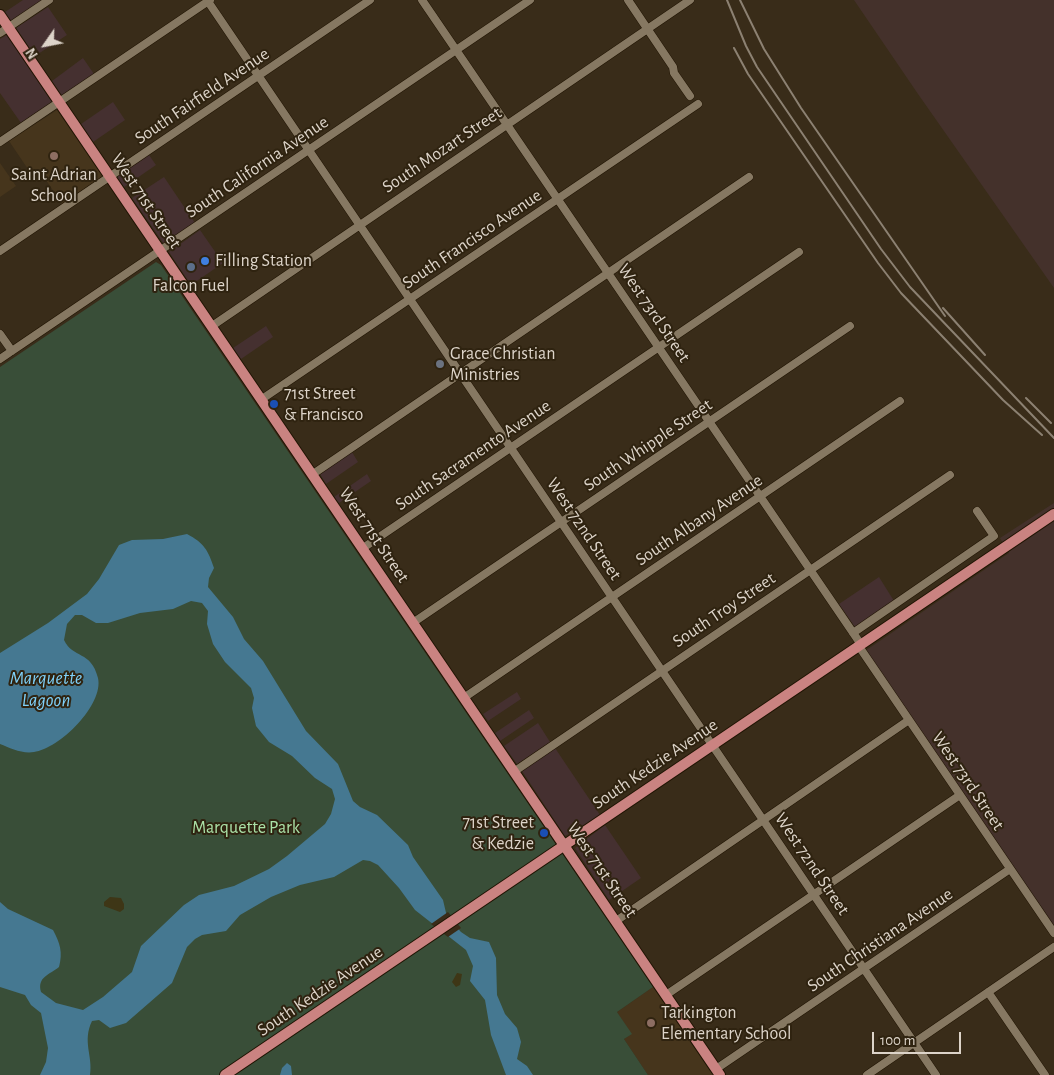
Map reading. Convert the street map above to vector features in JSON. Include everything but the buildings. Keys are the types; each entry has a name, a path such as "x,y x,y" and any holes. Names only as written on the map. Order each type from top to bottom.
{"main road":[{"name":"West 71st Street","path":"0,15 4,30 59,102 110,176 718,1072"},
{"name":"South Kedzie Avenue","path":"225,1075 859,644 1054,514"}],"street":[{"path":"4,30 49,0"},
{"path":"0,142 208,0"},
{"name":"West 72nd Street","path":"208,0 936,1075"},
{"name":"South Fairfield Avenue","path":"0,251 370,0"},
{"name":"West 73rd Street","path":"422,0 853,633 909,720 1054,933"},
{"name":"South California Avenue","path":"0,359 530,0"},
{"path":"628,0 690,96"},
{"name":"South Mozart Street","path":"212,326 690,0"},
{"name":"South Francisco Avenue","path":"262,399 698,104"},
{"path":"313,474 749,177"},
{"name":"South Sacramento Avenue","path":"363,548 799,252"},
{"name":"South Whipple Street","path":"414,622 850,326"},
{"path":"0,334 12,351"},
{"name":"South Albany Avenue","path":"465,697 900,401"},
{"name":"South Troy Street","path":"515,771 950,475"},
{"path":"853,633 994,536 977,511"},
{"path":"616,921 909,720"},
{"path":"666,995 960,795"},
{"name":"South Christiana Avenue","path":"718,1072 864,968 1010,869"},
{"path":"866,1075 1054,947"},
{"path":"988,992 1045,1075"}],"shaded area":[{"path":"23,0 44,0 11,22 5,12"},
{"path":"854,0 1054,0 1054,288 918,94"},
{"path":"48,7 67,35 35,56 16,28"},
{"path":"7,35 52,102 21,123 0,93 0,39"},
{"path":"83,58 94,74 62,96 52,81"},
{"path":"113,102 125,120 93,142 81,124"},
{"name":"Saint Adrian School","path":"57,110 103,176 62,204 40,171 32,175 9,141"},
{"path":"149,155 156,165 124,187 117,177"},
{"path":"0,163 16,186 0,197"},
{"path":"164,177 195,223 164,244 132,198"},
{"path":"200,230 223,263 191,285 169,252"},
{"path":"266,326 273,337 241,359 233,348"},
{"path":"352,452 358,462 326,484 320,474"},
{"path":"367,474 371,481 339,503 334,497"},
{"path":"1054,503 1054,928 865,651 1009,553 1000,538"},
{"path":"879,577 894,601 855,627 839,604"},
{"path":"517,692 521,699 488,721 483,714"},
{"path":"529,710 534,718 500,741 495,733"},
{"path":"538,723 550,742 517,764 504,746"},
{"path":"555,748 600,815 565,836 522,771"},
{"path":"605,825 641,878 609,900 575,848"},
{"name":"Tarkington Elementary School","path":"653,987 713,1075 648,1075 624,1039 631,1034 617,1012"}],"green space":[{"name":"Marquette Park","path":"156,262 161,265 653,987 617,1012 632,1034 624,1039 648,1075 0,1075 0,367"}],"sand":[{"path":"110,897 121,898 124,909 120,912 104,906 104,902"},
{"path":"457,973 462,974 460,985 456,987 452,982"}],"water":[{"name":"Marquette Lagoon","path":"187,534 201,544 212,562 214,568 209,578 208,587 233,617 244,639 263,661 306,731 338,764 353,801 360,807 377,815 408,845 413,857 443,900 447,917 461,932 470,938 489,942 496,958 497,995 505,1014 517,1028 521,1042 517,1059 527,1066 533,1075 506,1075 491,1035 485,1000 470,981 473,966 466,950 415,910 399,888 378,865 363,860 334,877 300,885 271,897 240,915 226,931 202,935 195,939 187,947 172,983 126,1023 110,1028 99,1020 92,1021 88,1035 90,1075 40,1075 46,1062 48,1048 41,1013 31,1005 25,995 0,987 0,902 8,909 53,930 60,948 61,957 59,967 42,980 41,992 56,1003 83,1010 103,997 132,972 141,946 184,905 199,895 234,886 269,869 325,824 331,814 335,799 332,789 315,778 292,756 269,742 256,726 252,708 254,698 251,688 225,662 213,644 207,624 208,611 202,603 191,601 173,609 140,613 108,623 96,623 82,615 75,615 67,624 64,640 72,650 87,659 95,669 98,678 98,689 94,701 78,724 55,743 44,749 25,752 0,744 0,653 48,623 87,594 99,579 119,545 132,540 163,539"},
{"path":"287,1063 291,1066 292,1075 280,1075 282,1068"}],"pier":[{"path":"448,912 461,928 448,937 431,924"}],"railway":[{"path":"727,0 757,67 881,249 910,287 1054,438"},
{"path":"740,0 764,49 801,108 945,316"},
{"path":"734,48 748,74 878,263 901,293 1003,400 1042,435"},
{"path":"943,308 985,355"},
{"path":"1026,398 1051,423"}],"place":[{"name":"Saint Adrian School","path":"54,156"},
{"name":"Filling Station","path":"205,261"},
{"name":"Falcon Fuel","path":"191,267"},
{"name":"Grace Christian Ministries","path":"440,364"},
{"name":"71st Street & Francisco","path":"274,404"},
{"name":"71st Street & Kedzie","path":"544,833"},
{"name":"Tarkington Elementary School","path":"651,1023"}]}
